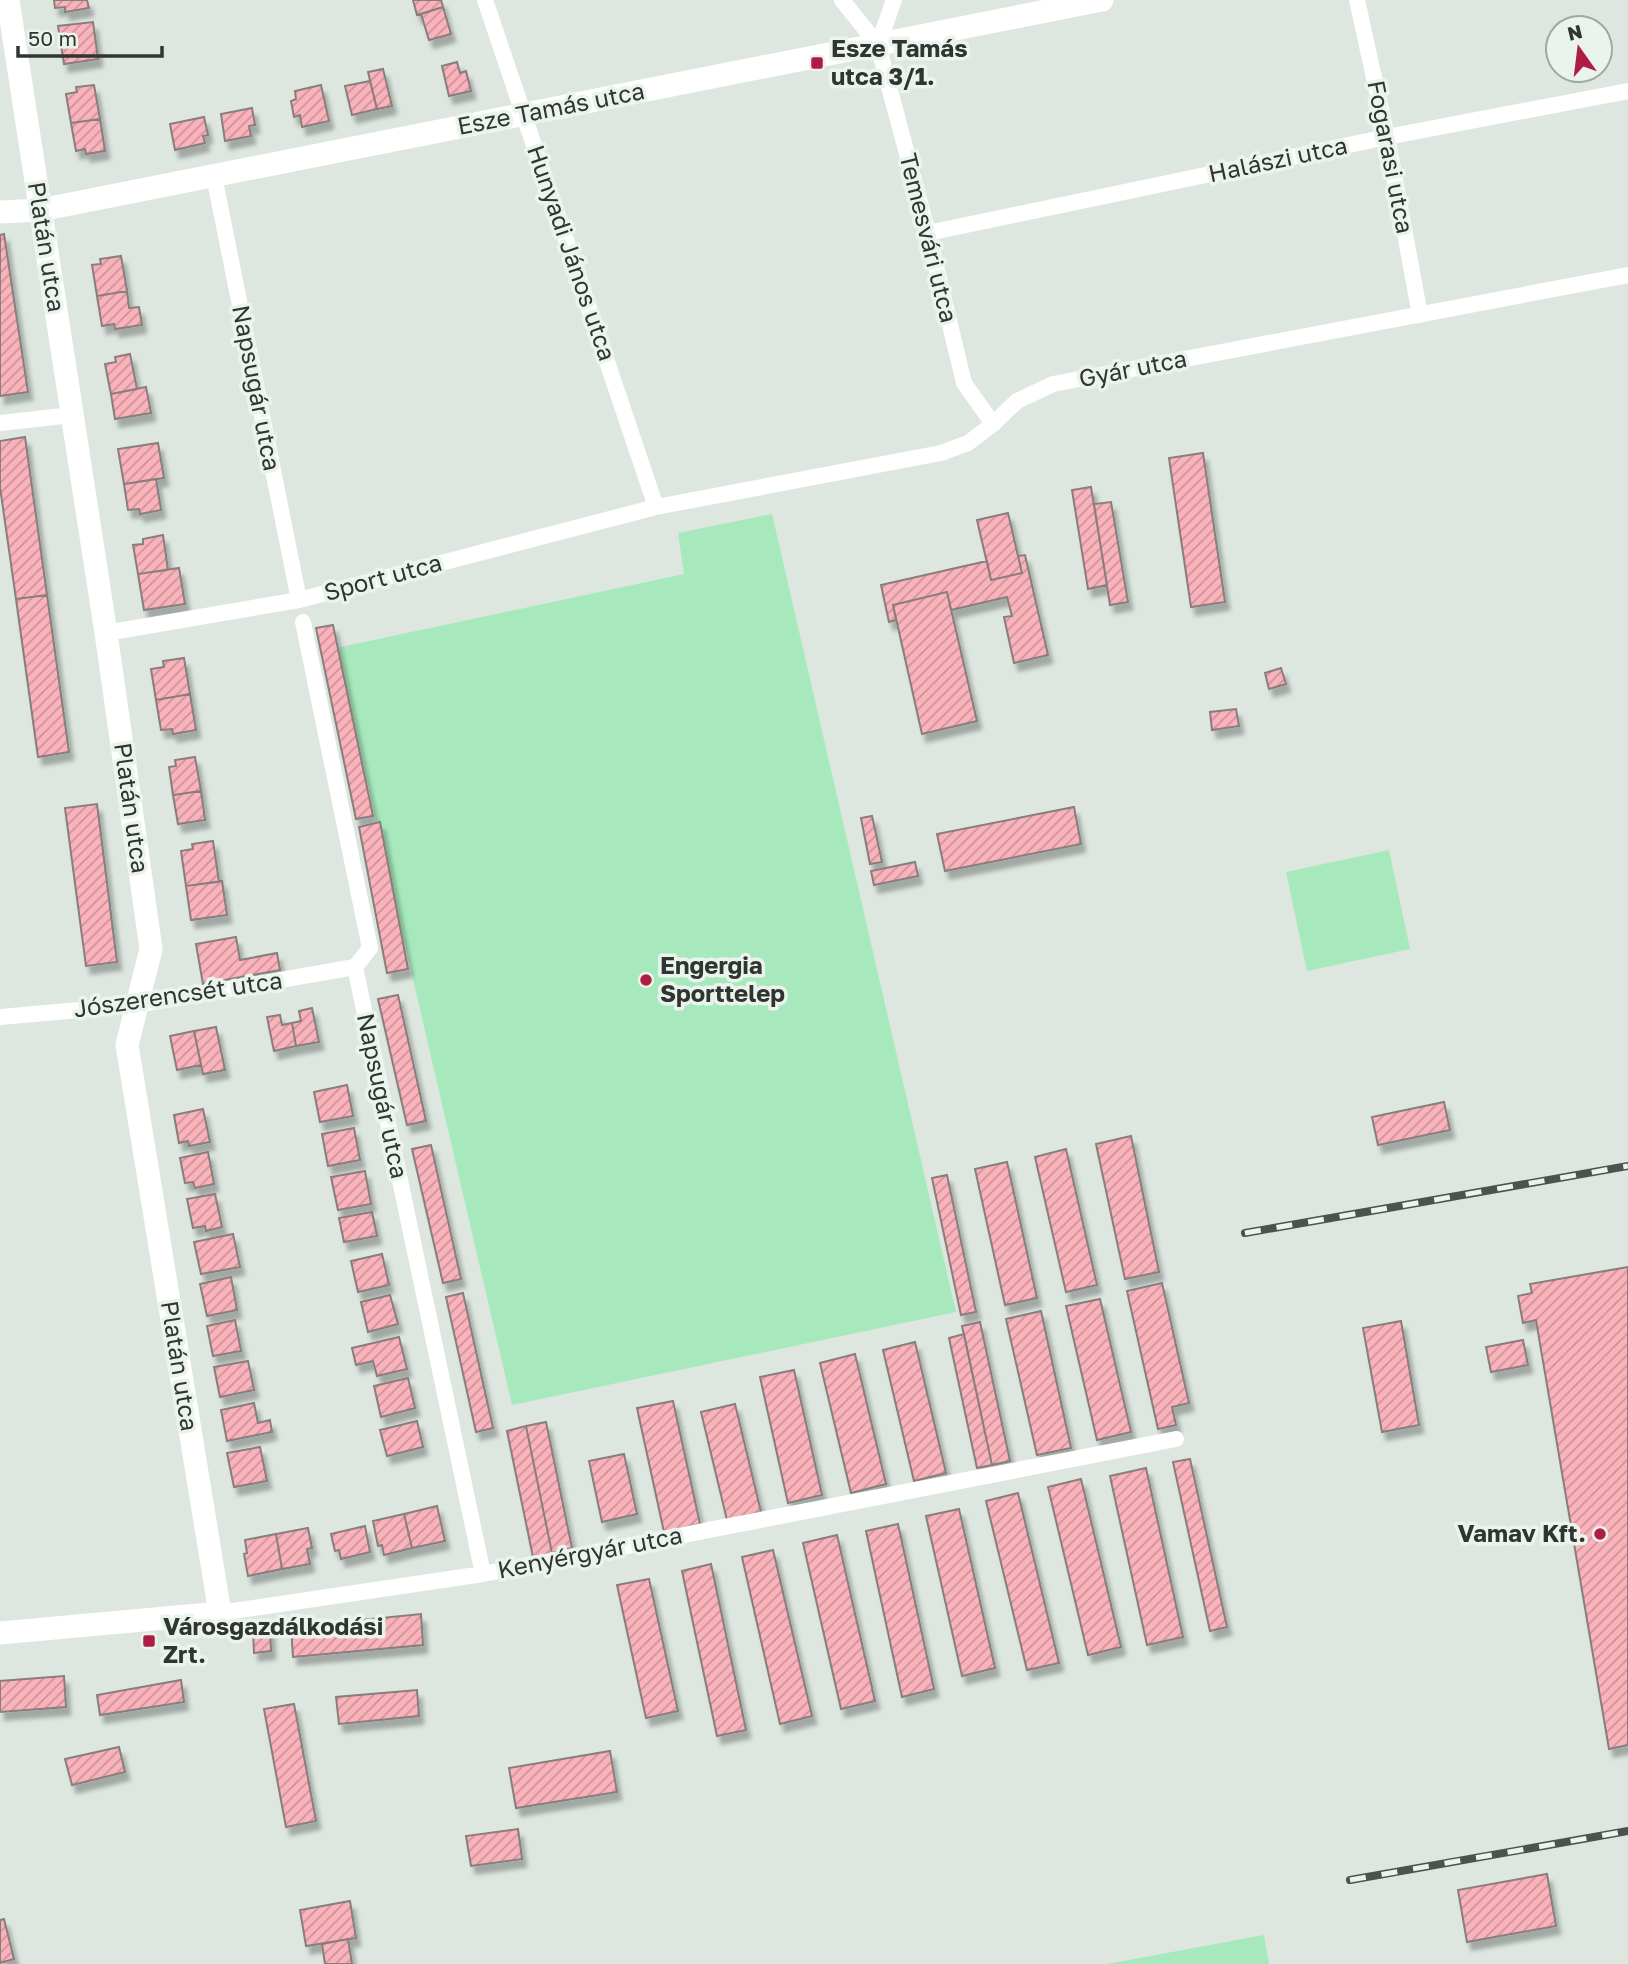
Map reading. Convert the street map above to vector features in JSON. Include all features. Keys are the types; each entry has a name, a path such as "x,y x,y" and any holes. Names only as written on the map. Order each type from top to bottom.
{"street":[{"name":"Platán utca","path":"8,0 106,634 150,949 127,1045 220,1613"},
{"name":"Hunyadi János utca","path":"485,0 656,507"},
{"path":"842,0 878,45"},
{"path":"878,45 894,0"},
{"name":"Esze Tamás utca","path":"0,212 40,210 1102,0"},
{"name":"Fogarasi utca","path":"1357,0 1387,137 1420,315"},
{"name":"Temesvári utca","path":"878,45 964,383 993,424"},
{"name":"Halászi utca","path":"928,233 1387,137 1628,91"},
{"name":"Napsugár utca","path":"214,176 299,600"},
{"name":"Gyár utca","path":"656,507 942,453 968,443 1017,401 1053,384 1628,275"},
{"path":"0,423 72,415"},
{"name":"Sport utca","path":"106,634 299,600 656,507"},
{"path":"303,622 370,948 355,967"},
{"name":"Napsugár utca","path":"355,967 482,1574"},
{"name":"Jószerencsét utca","path":"0,1017 136,1005 355,967"},
{"name":"Kenyérgyár utca","path":"0,1633 220,1613 482,1574 1176,1439"}],"green space":[{"name":"Engergia Sporttelep","path":"772,514 956,1312 512,1405 336,648 684,574 678,533"},
{"path":"1389,850 1410,949 1307,971 1286,872"},
{"path":"1264,1935 1269,1964 1107,1964"}],"building":[{"path":"54,0 87,0 89,8 65,12 65,7 55,8"},
{"path":"413,0 441,0 443,7 417,15"},
{"path":"443,7 451,34 429,40 421,14"},
{"path":"93,22 98,59 64,64 58,26"},
{"path":"457,62 460,73 466,71 471,91 449,96 442,66"},
{"path":"383,69 392,106 377,109 368,72"},
{"path":"370,81 377,109 352,115 345,86"},
{"path":"94,85 100,119 71,123 66,94 77,92 76,87"},
{"path":"321,85 329,121 302,127 300,115 294,117 291,101 296,99 295,91"},
{"path":"252,108 255,125 249,126 251,136 225,141 221,114"},
{"path":"204,117 208,135 203,136 205,143 175,150 170,124"},
{"path":"100,119 105,151 86,154 85,149 76,151 71,123"},
{"path":"4,234 28,392 0,396 0,235"},
{"path":"121,256 127,291 97,296 92,265 101,264 100,259"},
{"path":"127,291 129,308 139,307 142,325 115,329 114,324 102,326 97,296"},
{"path":"130,354 137,389 111,394 105,364 116,362 115,357"},
{"path":"146,387 151,413 115,419 111,394"},
{"path":"25,437 47,595 16,599 0,487 0,441"},
{"path":"158,443 164,478 124,484 118,449"},
{"path":"1203,453 1225,602 1191,607 1169,458"},
{"path":"156,479 161,510 140,514 139,509 128,510 124,484"},
{"path":"1091,487 1107,585 1088,589 1072,490"},
{"path":"1111,502 1128,602 1110,605 1094,504"},
{"path":"1008,513 1022,573 991,580 977,520"},
{"path":"163,535 168,570 138,574 133,545 143,544 143,539"},
{"path":"1025,555 1048,655 1014,663 1004,617 1012,616 1007,597 951,610 947,592 893,605 896,620 889,622 881,585 987,561 991,580 1022,573 1018,556"},
{"path":"179,568 185,604 144,610 138,574"},
{"path":"947,592 977,721 922,734 893,605"},
{"path":"47,595 69,752 38,757 16,599"},
{"path":"333,625 373,816 356,819 316,628"},
{"path":"184,658 190,694 156,700 151,669 164,667 163,661"},
{"path":"1281,668 1286,684 1269,689 1265,673"},
{"path":"190,694 196,730 173,734 172,729 161,730 156,700"},
{"path":"1236,709 1239,726 1212,730 1210,712"},
{"path":"195,757 201,791 173,795 169,767 176,766 175,760"},
{"path":"201,791 205,820 178,824 173,795"},
{"path":"97,804 117,962 86,966 65,808"},
{"path":"1074,807 1081,844 945,871 937,834"},
{"path":"872,816 882,862 870,864 861,818"},
{"path":"380,822 408,969 387,973 359,827"},
{"path":"213,841 219,882 186,886 181,851 193,849 192,844"},
{"path":"915,862 918,876 874,885 871,871"},
{"path":"222,881 227,915 191,920 186,886"},
{"path":"236,937 240,960 277,953 280,970 203,984 196,944"},
{"path":"398,995 426,1121 407,1125 378,999"},
{"path":"312,1008 319,1042 296,1046 292,1023 301,1021 299,1011"},
{"path":"280,1015 282,1025 292,1023 296,1046 274,1051 267,1017"},
{"path":"216,1027 225,1070 203,1074 194,1031"},
{"path":"194,1031 201,1065 177,1070 170,1036"},
{"path":"347,1085 353,1116 320,1122 314,1092"},
{"path":"1444,1102 1450,1130 1378,1145 1372,1117"},
{"path":"203,1109 210,1142 189,1146 188,1141 179,1143 174,1115"},
{"path":"354,1128 360,1160 328,1166 322,1134"},
{"path":"1131,1136 1159,1272 1125,1279 1096,1144"},
{"path":"431,1145 461,1279 443,1283 412,1149"},
{"path":"1066,1149 1097,1285 1066,1292 1035,1157"},
{"path":"208,1152 214,1184 195,1188 193,1182 185,1183 180,1158"},
{"path":"1007,1162 1037,1298 1005,1305 975,1169"},
{"path":"365,1171 371,1204 338,1210 331,1177"},
{"path":"947,1175 976,1312 961,1315 932,1178"},
{"path":"215,1194 222,1227 206,1231 205,1226 193,1228 187,1199"},
{"path":"372,1212 377,1236 344,1242 339,1218"},
{"path":"233,1234 240,1267 201,1274 194,1242"},
{"path":"382,1254 389,1285 358,1292 351,1261"},
{"name":"Vamav Kft.","path":"1628,1267 1628,1745 1609,1749 1536,1320 1523,1323 1518,1296 1532,1293 1530,1284"},
{"path":"231,1277 237,1310 207,1316 200,1284"},
{"path":"1162,1283 1189,1403 1172,1407 1176,1425 1158,1429 1127,1291"},
{"path":"463,1293 493,1428 476,1432 446,1297"},
{"path":"390,1295 398,1324 368,1332 361,1302"},
{"path":"1100,1299 1131,1432 1097,1440 1066,1306"},
{"path":"1041,1311 1071,1448 1037,1455 1006,1319"},
{"path":"235,1320 241,1351 213,1356 207,1326"},
{"path":"1401,1321 1419,1425 1382,1432 1363,1328"},
{"path":"980,1322 1010,1461 992,1465 962,1326"},
{"path":"964,1334 992,1465 977,1468 949,1338"},
{"path":"399,1337 407,1369 377,1376 373,1361 356,1365 352,1348"},
{"path":"1523,1340 1528,1365 1491,1372 1486,1347"},
{"path":"915,1342 946,1473 914,1481 883,1350"},
{"path":"855,1354 886,1484 851,1493 820,1363"},
{"path":"248,1361 254,1390 220,1397 214,1367"},
{"path":"794,1370 822,1495 788,1503 760,1377"},
{"path":"408,1378 415,1408 381,1417 374,1386"},
{"path":"673,1401 700,1524 664,1532 637,1408"},
{"path":"254,1403 258,1423 270,1420 272,1432 227,1441 221,1410"},
{"path":"735,1404 761,1512 727,1520 701,1412"},
{"path":"417,1421 423,1447 387,1456 380,1430"},
{"path":"546,1422 572,1548 552,1553 526,1426"},
{"path":"526,1426 552,1553 533,1557 507,1431"},
{"path":"260,1447 267,1481 234,1487 227,1453"},
{"path":"624,1454 637,1514 602,1522 589,1461"},
{"path":"1190,1459 1227,1627 1210,1631 1173,1462"},
{"path":"1146,1468 1183,1637 1147,1645 1110,1476"},
{"path":"1081,1479 1121,1647 1088,1655 1048,1487"},
{"path":"1018,1493 1059,1663 1027,1670 986,1501"},
{"path":"437,1506 445,1541 412,1548 404,1514"},
{"path":"959,1509 995,1668 962,1676 926,1516"},
{"path":"404,1514 412,1548 384,1555 382,1545 378,1546 373,1521"},
{"path":"898,1524 934,1689 902,1697 866,1531"},
{"path":"365,1526 370,1552 341,1559 339,1550 335,1551 331,1534"},
{"path":"308,1528 312,1548 307,1549 310,1564 282,1569 276,1534"},
{"path":"276,1534 282,1569 248,1576 244,1554 247,1553 245,1540"},
{"path":"837,1535 875,1701 841,1709 803,1543"},
{"path":"773,1550 812,1716 780,1724 742,1557"},
{"path":"711,1564 746,1730 717,1736 682,1571"},
{"path":"649,1579 678,1711 646,1718 617,1585"},
{"path":"421,1614 423,1645 293,1657 291,1627"},
{"path":"270,1629 271,1651 254,1653 253,1630"},
{"path":"64,1676 66,1707 0,1712 0,1681"},
{"path":"181,1680 184,1702 100,1715 97,1695"},
{"path":"417,1690 419,1716 339,1724 336,1697"},
{"path":"294,1704 316,1821 286,1827 264,1709"},
{"path":"119,1747 125,1772 72,1785 65,1759"},
{"path":"610,1751 617,1792 516,1808 509,1768"},
{"path":"518,1829 522,1859 471,1866 466,1836"},
{"path":"1547,1874 1556,1926 1467,1942 1458,1890"},
{"path":"350,1901 356,1938 306,1946 300,1910"},
{"path":"4,1919 14,1959 0,1963 0,1920"},
{"path":"348,1939 352,1964 325,1964 322,1944"}],"railway":[{"path":"1245,1233 1628,1166"},
{"path":"1350,1880 1628,1831"}],"place":[{"name":"Esze Tamás utca 3/1.","path":"817,63"},
{"name":"Engergia Sporttelep","path":"646,980"},
{"name":"Vamav Kft.","path":"1600,1534"},
{"name":"Városgazdálkodási Zrt.","path":"149,1641"}]}
